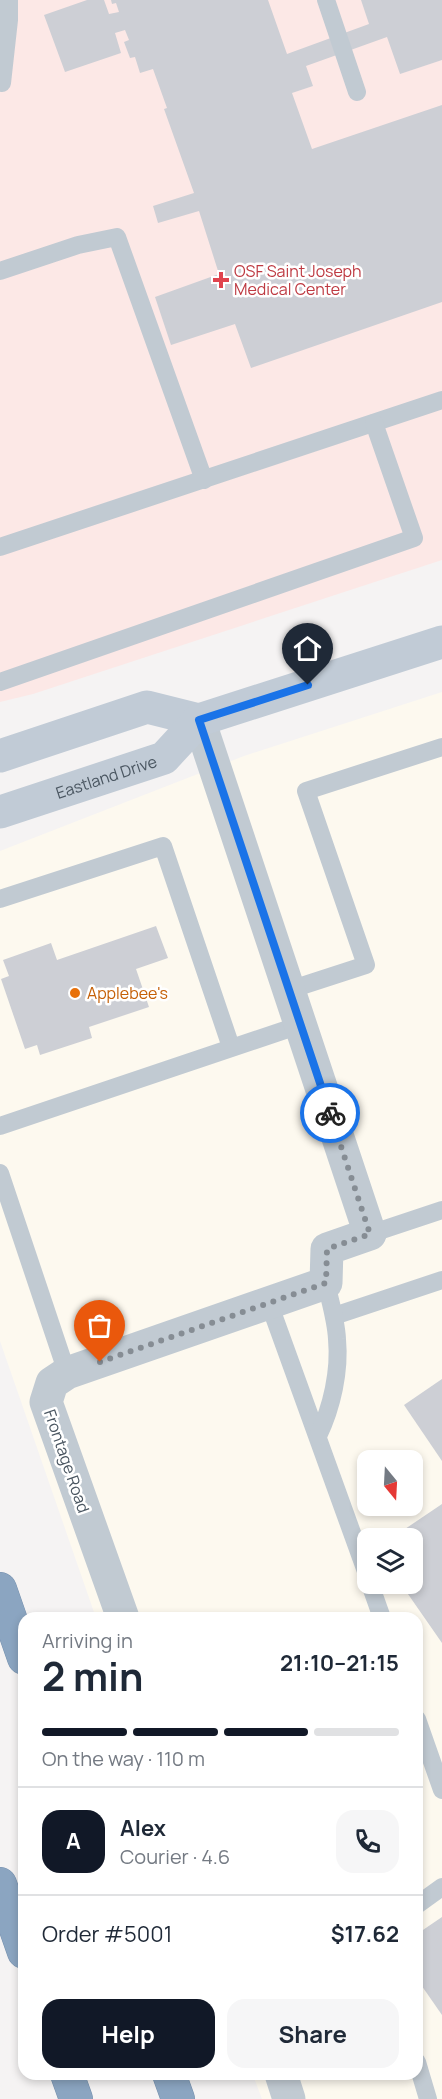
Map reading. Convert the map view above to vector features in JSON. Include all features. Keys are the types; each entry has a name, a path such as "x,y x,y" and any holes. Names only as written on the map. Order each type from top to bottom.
{"highway":[{"path":"0,1589 18,1642"},
{"path":"0,1884 18,1935"},
{"path":"70,2080 76,2099"},
{"path":"171,2080 178,2099"}],"main road":[{"name":"Eastland Drive","path":"0,812 164,758 199,720 442,642"},
{"path":"0,756 147,707 199,720"}],"street":[{"path":"199,720 370,1234 327,1249 326,1283"},
{"name":"Frontage Road","path":"121,1612 46,1402 52,1383 67,1373 326,1283"},
{"path":"283,2080 289,2099"}],"lane":[{"path":"1,84 9,20 9,0"},
{"path":"326,0 357,92"},
{"path":"0,271 78,245 117,237 204,480"},
{"path":"0,547 442,400"},
{"path":"0,682 414,538 374,423"},
{"path":"289,990 366,965 306,790 442,747"},
{"path":"0,899 163,846 231,1047"},
{"path":"0,1126 300,1024"},
{"path":"0,1173 67,1373"},
{"path":"370,1234 442,1210"},
{"path":"334,1316 442,1280"},
{"path":"318,1436 328,1416 337,1340 326,1283"},
{"path":"269,1303 357,1546"},
{"path":"374,1594 380,1612"},
{"path":"423,1736 442,1790"},
{"path":"423,1901 442,1887"},
{"path":"422,2080 428,2099"}],"shaded area":[{"name":"OSF Saint Joseph Medical Center","path":"0,0 442,0 442,560 33,694 0,702"},
{"path":"442,692 442,2099 262,2099 255,2080 423,2080 423,1612 94,1612 0,1341 0,851 244,756"}],"building":[{"path":"87,0 104,0 109,14 119,12 116,3 112,4 111,0 268,0 287,54 369,24 361,0 442,0 442,60 400,74 387,37 306,66 313,86 292,93 312,149 442,105 442,302 251,368 235,324 171,345 155,297 219,274 199,211 158,223 153,206 194,193 164,109 167,108 153,69 140,73 135,57 130,58 124,42 129,40 125,30 115,33 121,53 65,72 44,15"},
{"name":"Applebee's","path":"156,926 168,958 136,969 149,1007 89,1027 92,1038 40,1055 37,1045 25,1049 1,979 9,976 3,960 51,943 57,960"},
{"path":"442,1379 442,1461 404,1405"},
{"path":"442,1504 442,1643 423,1616 423,1612 420,1612 408,1594 423,1594 423,1528 406,1528"},
{"path":"442,1917 442,2015 423,1988 423,1930"}],"way so far":[{"path":"100,1362 326,1283 327,1249 370,1234 330,1113"}],"place":[{"name":"OSF Saint Joseph Medical Center","path":"221,280"},
{"name":"Applebee's","path":"75,993"}],"route":[{"path":"308,685 199,720 330,1113"}]}
